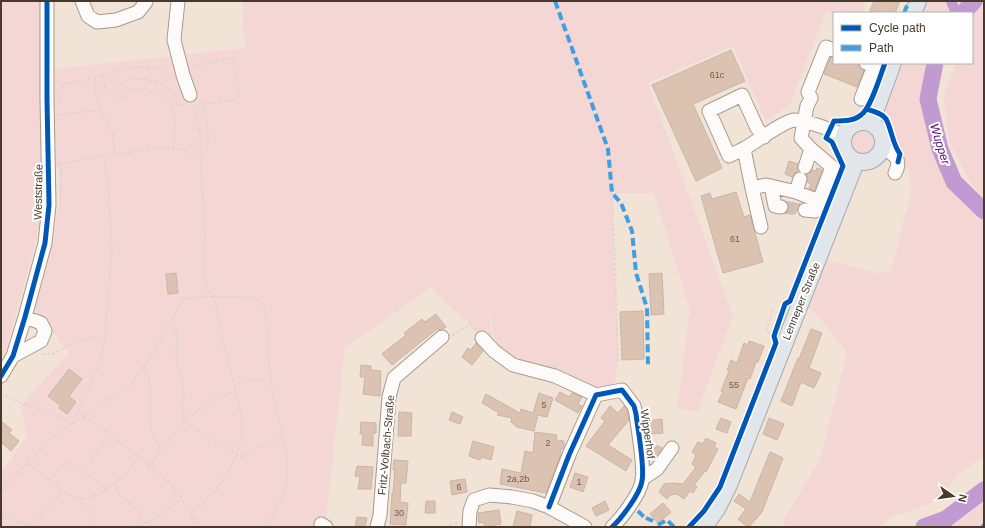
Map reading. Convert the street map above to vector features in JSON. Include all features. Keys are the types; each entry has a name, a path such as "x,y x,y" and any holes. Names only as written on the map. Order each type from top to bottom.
{"main road":[{"path":"913,12 918,1"},
{"path":"871,123 893,64"},
{"path":"865,122 871,123 876,126 882,134 884,144 883,149 875,160 862,163 856,162 850,158 843,148 844,135 847,129 852,125 865,122"},
{"name":"Lenneper Straße","path":"704,527 717,509 728,485 856,162"}],"street":[{"name":"Weststraße","path":"1,376 13,356 45,243 49,205 47,1"},
{"path":"82,1 88,16 97,22 116,20 138,12 146,2 145,1"},
{"path":"178,1 174,40 183,75 192,101"},
{"path":"752,188 766,184 796,192 813,207 832,167 811,149 801,138 807,106 811,98 808,92 826,47 833,50"},
{"path":"861,99 874,66 869,64"},
{"path":"764,137 757,128 742,95 709,111 728,156 764,137 789,121 804,121 844,135"},
{"path":"744,148 761,227"},
{"path":"805,167 811,149"},
{"path":"883,149 895,156 899,166 895,173"},
{"path":"796,192 800,180"},
{"path":"771,186 775,206 781,207"},
{"path":"13,356 41,341 45,331 41,323 25,317"},
{"name":"Fritz-Volbach-Straße","path":"377,527 381,507 389,398 394,378 442,337"},
{"path":"482,338 494,351 513,365 555,376 596,396 569,455 549,507"},
{"name":"Wipperhof","path":"596,396 622,390 634,406 636,414 642,465 642,482 635,497 612,527"},
{"path":"642,479 657,469 672,448"},
{"path":"469,523 470,511 474,500 489,495 533,501 549,507 585,527"}],"path":[{"path":"103,75 105,89 111,93 120,85 132,79 148,80 165,86 192,101 203,104 235,100 239,97 232,58 193,66 195,74"},
{"path":"47,99 60,100 63,84 95,78 132,67 150,67 174,78"},
{"path":"95,78 95,89 101,110 112,131 115,154"},
{"path":"118,100 131,91 144,89 161,96 171,104 175,116 176,127 173,148"},
{"path":"171,104 192,101"},
{"path":"191,512 198,508 221,483 230,469 237,455 241,441 242,426 241,411 235,391 214,297 207,289 203,267 205,232 200,159 200,134 192,101"},
{"path":"200,159 206,153 207,143 207,127 203,104"},
{"path":"57,115 101,110"},
{"path":"48,164 62,164 158,148 184,150 200,159"},
{"path":"72,424 93,380 103,352 105,337 112,248 109,195 104,156"},
{"path":"612,192 618,362"},
{"path":"1,491 50,439 131,385 144,367 177,310 186,299 198,296 246,297 257,299 263,305 267,325 271,380 287,454 288,467 285,489 272,520 264,527"},
{"path":"771,309 772,313 766,331 774,336"},
{"path":"172,319 177,335 176,360 183,383 184,396 182,410 186,421 207,437 237,455 242,456 282,436"},
{"path":"442,337 449,336 470,325 482,338"},
{"path":"41,354 52,354 78,341 89,338 105,337"},
{"path":"144,367 149,378 150,425 153,435 162,449"},
{"path":"150,466 178,427 216,399 235,391 240,383 271,380"},
{"path":"1,393 9,398 56,414 72,424"},
{"path":"84,417 110,434 171,484 191,512 199,527"},
{"path":"84,472 110,434"},
{"path":"28,464 62,491 69,495 87,499 107,489 126,475 139,458"},
{"path":"50,480 67,462 84,472 107,489"},
{"path":"114,484 117,492 137,510 143,527"},
{"path":"1,514 16,521 36,527 42,514 62,491"},
{"path":"80,498 91,515 94,527"},
{"path":"132,527 153,519 182,499"},
{"path":"445,527 469,523"}],"shaded area":[{"path":"1,1 47,1 42,204 36,241 6,350 1,358"},
{"path":"242,1 866,1 862,12 833,12 833,14 826,11 790,105 766,121 733,46 648,83 733,316 697,412 677,408 690,310 654,193 612,193 618,363 613,388 597,392 513,360 496,348 486,295 494,351 470,325 431,288 345,347 325,526 1,527 1,473 27,436 21,405 69,353 35,309 52,246 59,204 59,168 56,169 54,69 245,48"},
{"path":"914,1 984,1 984,198 971,183 949,141 944,96 956,64 973,64 973,12 922,12 925,5"},
{"path":"903,64 944,64 923,99 941,156 959,189 984,211 984,457 957,475 940,500 892,517 880,527 790,527 782,522 820,460 847,353 828,328 801,298 818,258 876,273 891,271 911,193 909,170 897,144 891,117 884,112"},
{"path":"862,131 867,132 873,138 873,148 867,154 862,155 857,154 851,148 850,143 851,138 857,132"},
{"path":"984,500 984,521 976,527 948,527 965,516"}],"building":[{"path":"874,1 900,1 895,12 869,12"},
{"path":"731,50 745,81 693,104 722,168 696,181 652,85"},
{"path":"831,57 833,58 833,64 858,64 860,68 864,71 857,87 824,74"},
{"path":"789,161 798,164 798,171 792,177 785,174"},
{"path":"817,168 822,170 814,191 809,188 811,184 807,182 807,175 812,170 816,171"},
{"path":"736,192 744,217 750,215 763,262 723,273 701,196 710,193 712,199"},
{"path":"787,203 800,204 795,214 786,213 789,209"},
{"path":"176,273 178,293 168,294 166,274"},
{"path":"662,273 664,314 651,315 649,274"},
{"path":"643,311 644,359 622,360 620,312"},
{"path":"436,314 446,327 443,329 437,329 392,365 382,354 406,335 404,333 422,319 425,322"},
{"path":"811,329 822,333 809,368 821,373 814,388 801,382 792,406 781,401"},
{"path":"749,341 764,346 750,379 748,378 736,409 718,402 723,392 721,391 729,371 727,370 731,360 737,363 744,343 748,345"},
{"path":"476,343 483,351 472,365 462,357 468,348 471,350"},
{"path":"361,365 371,366 371,370 381,371 380,396 363,394 365,377 360,377"},
{"path":"69,369 82,379 69,396 76,402 67,414 59,408 61,406 48,396"},
{"path":"560,392 569,397 572,393 582,397 578,404 582,406 578,413 555,400"},
{"path":"539,393 553,398 547,417 538,415 534,431 517,427 511,422 512,418 497,415 499,413 482,403 486,394 520,413 521,409 533,413"},
{"path":"610,406 618,413 624,406 627,410 629,420 608,445 632,460 626,471 586,446 605,421 601,418"},
{"path":"399,412 412,413 411,436 398,436"},
{"path":"452,412 463,417 460,424 449,420"},
{"path":"721,418 731,422 727,433 716,429"},
{"path":"769,418 784,424 777,440 763,434"},
{"path":"662,419 663,433 650,434 648,421"},
{"path":"1,421 12,430 9,433 19,441 11,451 1,442"},
{"path":"361,422 376,423 376,433 373,433 373,446 362,445 363,434 360,434"},
{"path":"535,432 557,435 556,440 564,441 564,447 561,449 560,456 546,493 500,484 502,469 521,473 525,451 533,453"},
{"path":"705,439 716,443 714,447 718,449 706,472 705,471 694,485 697,487 693,493 690,491 684,499 677,494 670,495 667,499 659,492 664,484 683,484 696,467 692,464 696,455 692,452 698,442 703,444"},
{"path":"473,441 494,447 491,460 481,457 480,460 469,456"},
{"path":"652,444 662,448 654,459 650,457 649,451"},
{"path":"770,452 783,458 762,512 748,527 738,519 746,509 734,501 739,494 750,502"},
{"path":"394,460 408,461 406,483 401,483 400,502 408,503 406,525 390,524 395,470 393,470"},
{"path":"357,466 373,467 371,489 358,489 360,477 355,476"},
{"path":"575,473 588,477 583,492 570,487"},
{"path":"465,479 467,492 452,495 450,481"},
{"path":"426,501 435,501 435,513 425,513"},
{"path":"605,501 609,510 596,516 592,508"},
{"path":"663,503 671,512 658,523 650,514"},
{"path":"499,510 501,524 484,527 484,522 479,523 478,513"},
{"path":"517,511 532,515 530,527 513,527"},
{"path":"357,517 367,518 365,527 355,527"}],"waterway":[{"path":"951,1 956,12"},
{"name":"Wupper","path":"964,12 974,1"},
{"name":"Wupper","path":"935,64 928,99 940,149 954,182 984,211"},
{"name":"Wupper","path":"924,527 946,519 984,490"}],"tunnel":[{"path":"781,207 805,210"}],"marked path":[{"path":"555,1 608,149 612,193 621,203 632,231 636,273 647,308 648,365"},
{"path":"904,12 909,1"},
{"path":"638,511 645,518"},
{"path":"646,518 653,521"},
{"path":"658,525 667,520 674,527"}],"cycle path":[{"path":"1,376 13,356 45,243 49,205 47,1"},
{"path":"689,527 704,511 720,487 776,343 774,336 785,304 790,301 843,166 832,142 826,138 834,121 852,120 865,111 872,99 885,64"},
{"path":"866,109 874,111 886,119 895,145 900,154 898,162"},
{"path":"549,507 569,455 596,395 622,390 634,406 636,414 643,475 638,493 625,512 612,527"}]}
